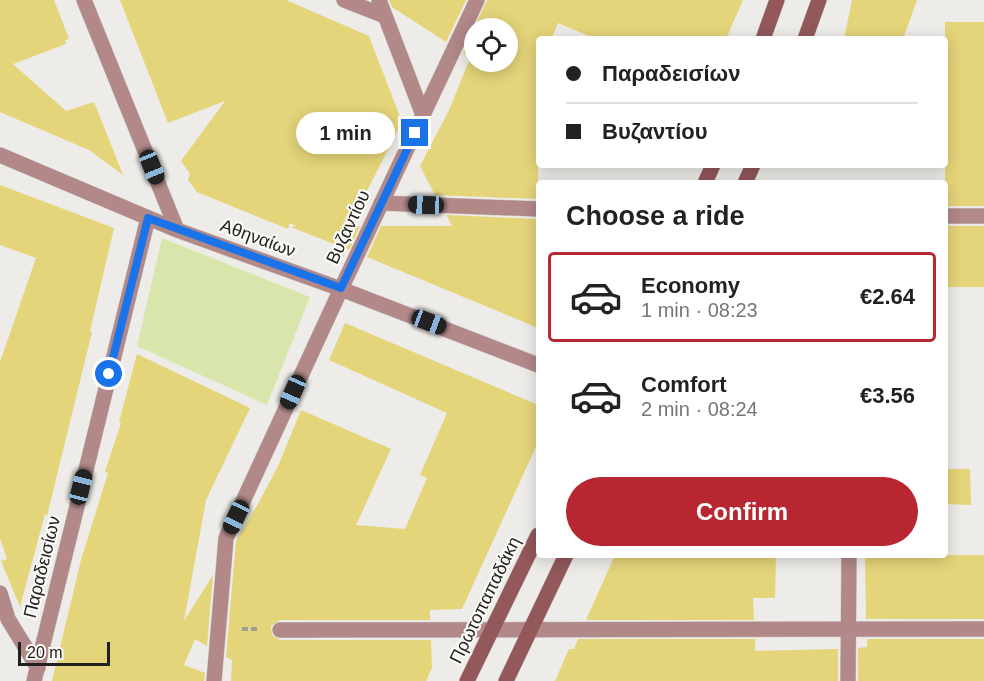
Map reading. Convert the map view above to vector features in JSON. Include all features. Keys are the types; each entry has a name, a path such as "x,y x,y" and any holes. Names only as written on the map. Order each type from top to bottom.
{"main road":[{"path":"763,36 777,0"},
{"path":"806,36 819,0"},
{"name":"Πρωτοπαπαδάκη","path":"467,681 536,540"},
{"path":"506,681 565,558"}],"street":[{"path":"84,0 177,230"},
{"path":"344,0 385,16"},
{"path":"379,0 423,115"},
{"name":"Βυζαντίου","path":"214,681 226,538 477,0"},
{"name":"Αθηναίων","path":"0,155 177,230 341,288 536,364"},
{"path":"381,204 536,209"},
{"path":"948,216 984,216"},
{"name":"Παραδεισίων","path":"36,675 148,218"},
{"path":"848,681 849,558"},
{"path":"0,593 8,619 36,675"},
{"path":"280,630 984,629"}],"path":[{"path":"220,628 280,630"}],"green space":[{"path":"162,238 310,297 267,405 137,346"}],"building":[{"path":"0,0 54,0 69,39 65,40 66,44 13,64 66,111 94,102 123,175 89,150 0,112"},
{"path":"120,0 286,0 369,36 402,122 349,226 360,226 349,250 291,227 296,226 290,223 288,229 197,192 188,180 190,174 181,161 225,101 168,123"},
{"path":"389,0 466,0 446,42 392,7"},
{"path":"487,0 743,0 727,36 589,36 558,23 552,36 536,36 536,168 538,168 538,180 536,180 536,199 435,195 420,166 450,108 464,72 518,72 518,18 479,18"},
{"path":"852,0 917,0 904,36 845,36"},
{"path":"945,22 984,22 984,206 948,206 948,180 945,180 945,168 948,168 948,36 945,36"},
{"path":"0,185 114,228 90,331 92,332 47,516 45,514 20,607 1,561 7,559 0,538 0,362 36,258 0,245"},
{"path":"446,215 536,219 536,327 367,257 381,226 452,226"},
{"path":"948,226 984,226 984,287 948,287"},
{"path":"345,323 536,404 536,446 462,609 430,610 430,620 280,620 271,626 272,635 280,640 431,640 432,668 426,681 231,681 232,660 226,657 236,541 279,464 301,410 391,449 356,525 405,529 427,478 420,475 447,413 329,360"},
{"path":"137,354 250,408 206,500 184,621 213,575 207,646 195,639 184,665 205,673 204,681 52,681 81,560 108,473 105,472 121,423 119,422"},
{"path":"948,469 970,469 971,505 948,504"},
{"path":"948,555 984,555 984,619 866,619 865,558 948,558"},
{"path":"614,558 776,558 775,598 753,598 754,620 586,620"},
{"path":"578,639 755,639 755,651 838,649 838,681 555,681 569,649 574,649"},
{"path":"867,639 984,639 984,681 858,681 858,648 867,647"}],"route":[{"path":"109,374 148,218 341,288 415,133"}]}
